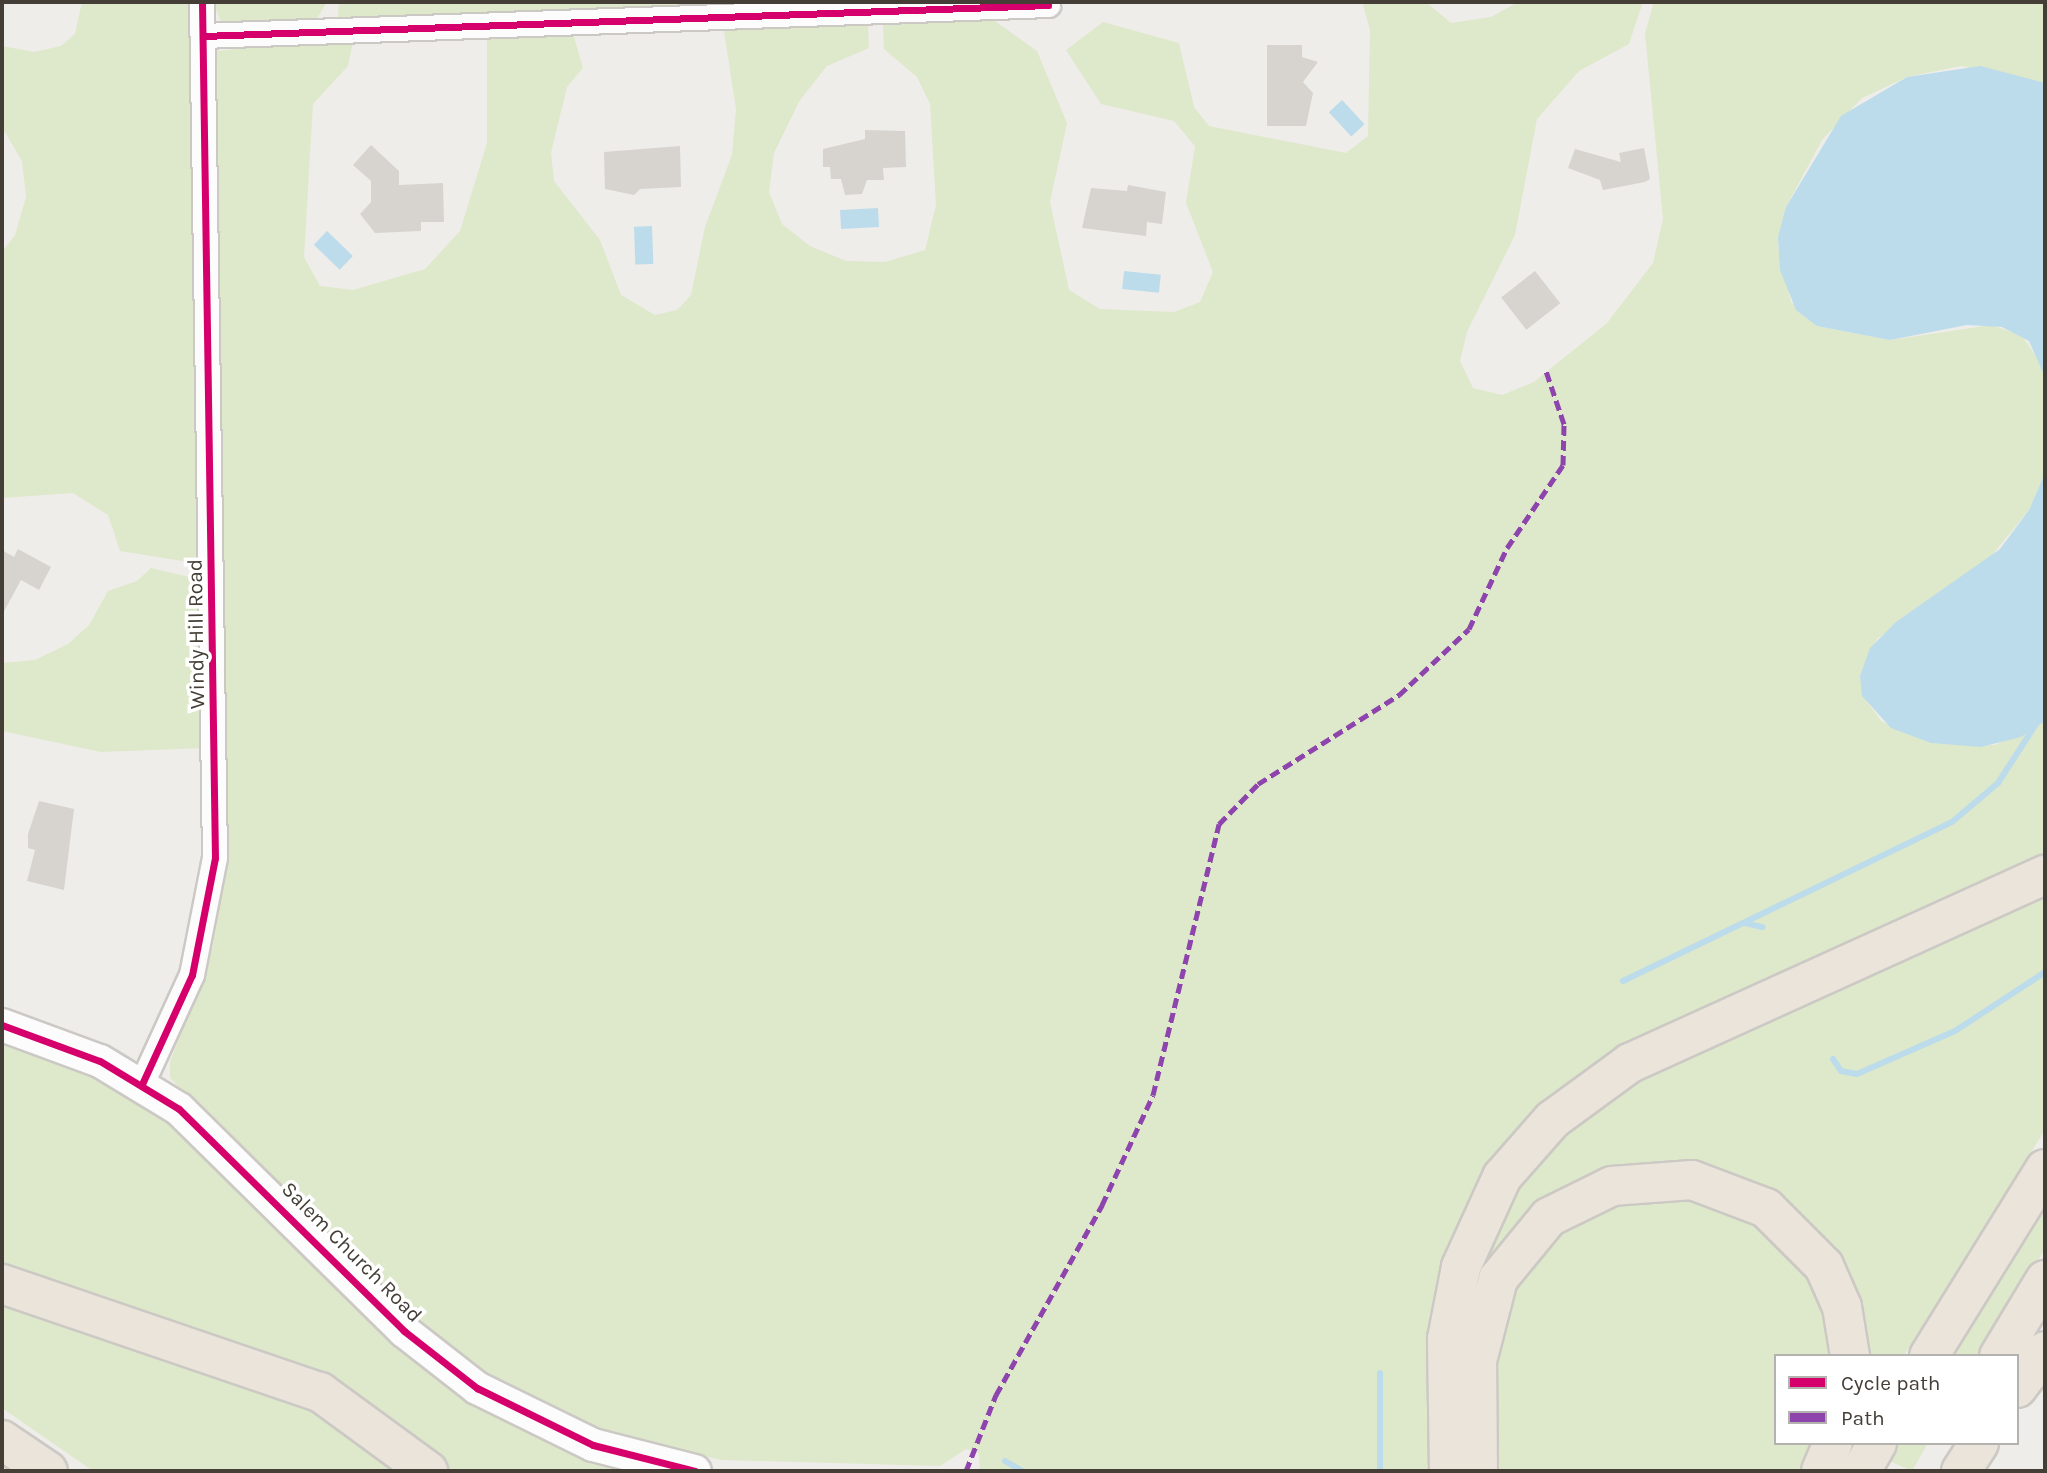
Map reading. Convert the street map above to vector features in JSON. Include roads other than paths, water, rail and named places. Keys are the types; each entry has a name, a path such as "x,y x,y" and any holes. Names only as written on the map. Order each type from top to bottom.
{"highway":[{"path":"1449,1471 1447,1355 1455,1287 1494,1192 1552,1120 1630,1063 2045,876"},
{"path":"1930,1354 2045,1169"},
{"path":"1478,1471 1477,1361 1498,1279 1549,1217 1612,1186 1692,1180 1766,1208 1824,1266 1845,1316 1850,1354"},
{"path":"2000,1354 2045,1280"},
{"path":"2,1284 311,1388 357,1414 428,1471"},
{"path":"2019,1385 2045,1351"},
{"path":"2,1440 48,1471"},
{"path":"1821,1471 1832,1445"},
{"path":"1861,1471 1876,1445"},
{"path":"1931,1471 1947,1445"},
{"path":"1961,1471 1978,1445"}],"street":[{"name":"Windy Hill Road","path":"142,1084 192,975 215,858 202,2"},
{"path":"202,36 1048,5"},
{"name":"Salem Church Road","path":"2,1026 78,1051 142,1084 225,1148 373,1301 449,1368 573,1437 695,1471"}],"water":[{"path":"1980,66 2045,83 2045,377 2029,341 2002,327 1967,325 1890,340 1817,326 1796,310 1780,270 1778,237 1786,207 1841,116 1907,77"},
{"path":"1342,100 1365,124 1351,136 1329,112"},
{"path":"878,208 879,227 841,229 840,210"},
{"path":"652,226 653,264 635,265 634,227"},
{"path":"327,231 353,256 340,270 314,245"},
{"path":"1124,271 1161,275 1159,293 1122,289"},
{"path":"2045,473 2045,721 2021,737 1981,747 1931,743 1891,728 1862,696 1860,676 1870,648 1896,622 2000,549 2029,510"}],"waterway":[{"path":"1623,981 1952,822 1998,783 2036,724"},
{"path":"1745,923 1763,927"},
{"path":"1833,1059 1841,1071 1857,1074 1955,1031 2045,972"},
{"path":"1380,1373 1380,1471"},
{"path":"1005,1461 1022,1471"}]}
